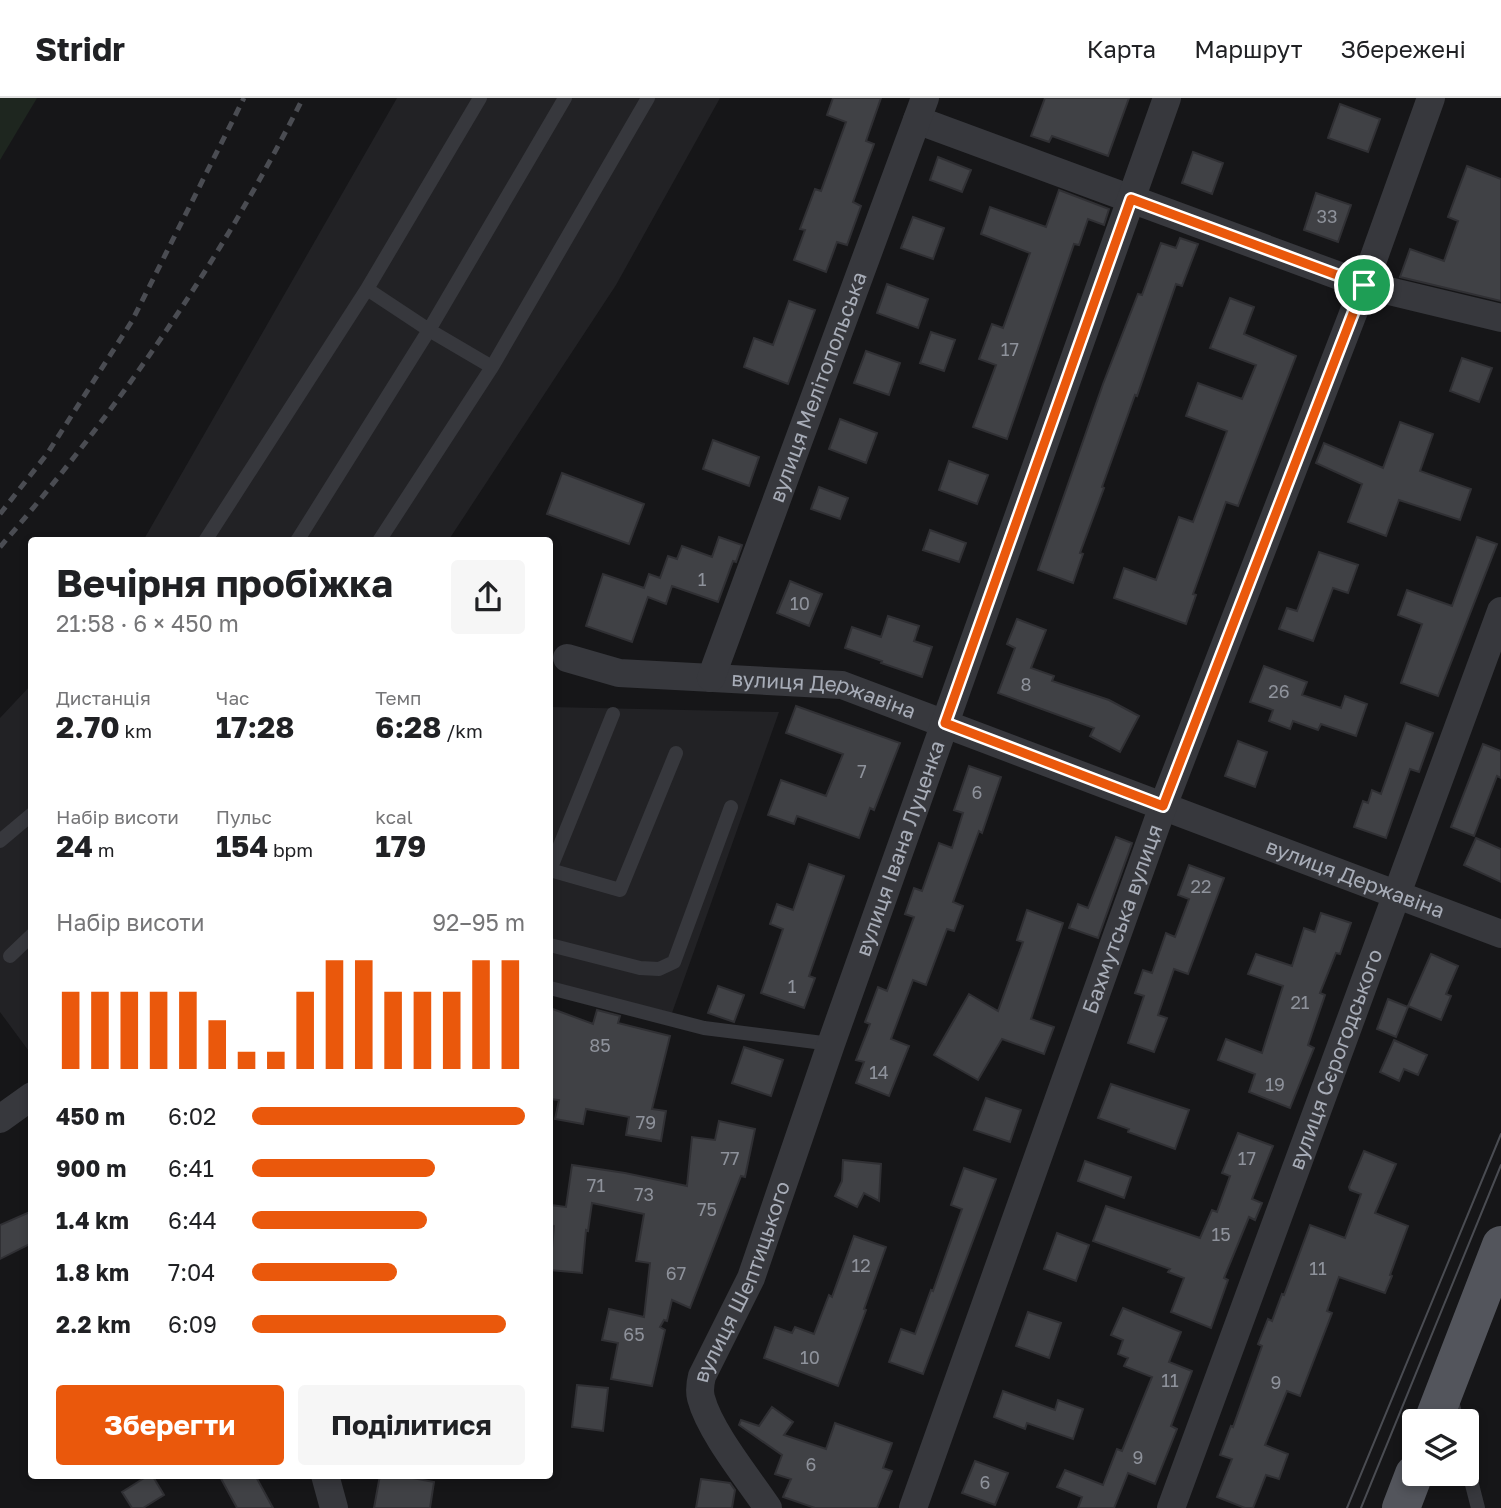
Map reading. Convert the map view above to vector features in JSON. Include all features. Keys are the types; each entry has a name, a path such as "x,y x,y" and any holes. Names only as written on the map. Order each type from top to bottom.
{"main road":[{"path":"1438,1409 1501,1245"},
{"path":"1401,1508 1409,1486"}],"street":[{"name":"вулиця Івана Луценка","path":"831,1044 1167,98"},
{"name":"Бахмутська вулиця","path":"914,1508 1163,806 1364,285 1431,98"},
{"path":"921,109 1131,199 1364,285 1501,318"},
{"name":"вулиця Мелітопольська","path":"711,678 921,109"},
{"name":"вулиця Сєрогодського","path":"1171,1508 1501,611"},
{"name":"вулиця Державіна","path":"567,658 619,673 842,685 1501,934"},
{"name":"вулиця Шептицького","path":"768,1508 719,1435 702,1400 700,1389 708,1361 751,1278 831,1044"},
{"path":"0,1119 28,1099"},
{"path":"326,1479 334,1508"}],"lane":[{"path":"208,537 367,289 480,98"},
{"path":"300,537 429,330 565,98"},
{"path":"382,537 492,367 648,98"},
{"path":"367,289 492,367"},
{"path":"553,863 613,714"},
{"path":"553,871 620,890 676,753"},
{"path":"553,945 640,968 659,969 674,962 731,807"},
{"path":"0,841 28,817"},
{"path":"10,956 28,939"},
{"path":"553,989 704,1028 831,1044"},
{"path":"1448,1382 1454,1409"},
{"path":"1472,1486 1478,1508"}],"shaded area":[{"path":"0,98 37,98 0,160"},
{"path":"397,98 720,98 616,285 451,537 145,537"},
{"path":"28,688 28,1050 0,1012 0,718"},
{"path":"553,707 779,712 672,1013 553,983"}],"building":[{"path":"833,98 881,98 866,141 874,144 853,202 861,206 847,245 837,242 826,272 794,260 805,230 800,229 815,189 821,191 846,122 827,115"},
{"path":"1045,98 1129,98 1108,156 1052,136 1049,142 1031,136"},
{"path":"1340,104 1380,119 1368,152 1328,138"},
{"path":"1193,152 1223,163 1212,194 1182,183"},
{"path":"938,157 971,170 962,192 930,180"},
{"path":"1467,166 1501,179 1501,301 1400,277 1410,249 1444,261 1458,221 1448,217"},
{"path":"1059,190 1109,209 1104,225 1088,219 1079,245 1074,244 1007,439 973,427 996,365 979,359 992,324 1003,328 1030,253 981,234 990,207 1046,227"},
{"path":"1316,193 1351,205 1338,242 1304,230"},
{"path":"913,217 944,228 933,259 901,248"},
{"path":"1180,238 1198,244 1182,286 1176,284 1137,396 1135,395 1080,553 1083,554 1073,583 1038,570 1103,384 1138,294 1142,295 1161,243 1176,248"},
{"path":"887,284 928,299 918,328 877,313"},
{"path":"1230,298 1254,307 1244,334 1296,356 1238,506 1226,502 1193,594 1196,595 1186,624 1114,598 1124,568 1156,580 1179,517 1193,522 1227,431 1186,416 1198,383 1242,399 1256,365 1210,348"},
{"path":"789,301 815,310 788,384 744,367 754,338 773,345"},
{"path":"931,332 955,340 944,371 920,363"},
{"path":"866,351 900,363 889,395 854,383"},
{"path":"1462,358 1492,368 1479,402 1450,391"},
{"path":"840,419 877,433 866,463 829,449"},
{"path":"1400,422 1433,434 1420,471 1471,489 1460,520 1399,500 1386,536 1348,522 1362,484 1316,463 1324,443 1383,468"},
{"path":"713,440 759,457 749,486 703,469"},
{"path":"949,461 988,475 977,504 939,490"},
{"path":"562,473 644,504 629,544 547,514"},
{"path":"819,487 848,498 840,519 811,509"},
{"path":"930,530 966,543 959,562 923,550"},
{"path":"719,537 742,545 718,602 672,586 666,604 648,597 632,642 586,626 603,574 644,588 649,574 660,578 668,556 677,559 682,546 712,557"},
{"path":"1477,537 1497,544 1438,696 1401,683 1422,624 1398,615 1407,590 1452,606"},
{"path":"1319,552 1358,565 1348,593 1333,588 1313,641 1279,629 1287,608 1297,611"},
{"path":"790,581 822,594 809,626 777,613"},
{"path":"888,616 919,626 914,641 932,647 922,677 845,648 852,627 881,637"},
{"path":"1017,619 1046,630 1031,668 1054,676 1052,681 1109,700 1139,716 1120,752 1090,736 1094,728 998,693 1015,648 1007,644"},
{"path":"1264,666 1307,682 1302,695 1341,708 1345,696 1367,704 1356,736 1321,724 1318,730 1293,721 1290,729 1269,721 1273,710 1250,702"},
{"path":"796,706 900,743 874,810 870,808 859,838 797,816 794,824 768,815 781,780 826,796 843,754 786,733"},
{"path":"1406,723 1433,733 1419,772 1410,769 1386,838 1354,827 1363,801 1368,803 1372,790 1381,794"},
{"path":"1238,741 1267,752 1255,787 1225,776"},
{"path":"1483,744 1501,751 1501,778 1497,776 1474,836 1451,827"},
{"path":"969,766 1001,777 982,833 979,831 953,902 963,906 954,931 947,929 926,985 913,980 891,1039 909,1046 889,1096 856,1083 864,1062 856,1060 870,1024 865,1022 878,987 887,991 914,917 905,914 914,888 922,891 939,843 952,848 963,813 954,810"},
{"path":"1116,837 1132,843 1098,938 1069,928 1078,904 1088,908"},
{"path":"1476,838 1501,849 1501,882 1464,865"},
{"path":"809,864 844,876 809,976 815,978 804,1008 761,993 783,929 770,924 777,904 793,910"},
{"path":"1189,865 1224,878 1188,974 1174,969 1158,1015 1167,1018 1154,1052 1128,1043 1144,996 1135,993 1143,970 1152,973 1166,933 1175,937 1189,899 1178,895"},
{"path":"1027,910 1063,923 1031,1019 1054,1027 1044,1054 1002,1039 978,1080 934,1055 969,994 998,1011 1023,942 1017,940"},
{"path":"1321,913 1351,923 1340,954 1336,953 1320,993 1325,995 1308,1045 1314,1048 1290,1108 1249,1092 1255,1074 1218,1060 1226,1039 1262,1053 1283,986 1248,974 1256,954 1292,966 1304,928 1315,932"},
{"path":"1431,954 1458,966 1446,994 1451,996 1441,1020 1408,1006"},
{"path":"718,986 744,995 734,1022 708,1013"},
{"path":"1388,999 1408,1007 1396,1037 1377,1029"},
{"path":"553,1009 593,1024 597,1010 620,1016 618,1023 670,1036 652,1109 666,1111 661,1141 626,1135 629,1117 586,1109 583,1124 555,1119 559,1100 553,1099"},
{"path":"1394,1040 1427,1055 1418,1075 1404,1069 1399,1081 1380,1072"},
{"path":"744,1047 783,1060 771,1096 732,1083"},
{"path":"1111,1084 1189,1110 1175,1149 1098,1118"},
{"path":"986,1098 1021,1110 1010,1142 974,1130"},
{"path":"719,1121 755,1129 745,1177 741,1176 690,1308 672,1300 667,1321 664,1320 660,1327 665,1330 652,1386 611,1379 618,1343 602,1340 609,1309 644,1317 650,1263 636,1261 644,1214 592,1203 588,1231 586,1230 582,1273 553,1270 553,1205 566,1207 572,1165 687,1186 692,1137 715,1140"},
{"path":"1238,1133 1273,1146 1252,1199 1262,1203 1255,1220 1249,1217 1224,1278 1228,1280 1211,1328 1171,1312 1184,1278 1168,1272 1170,1269 1093,1241 1106,1206 1200,1238 1212,1210 1217,1212 1230,1176 1222,1173"},
{"path":"1364,1151 1396,1164 1375,1213 1408,1226 1390,1275 1392,1276 1385,1293 1339,1277 1327,1311 1332,1313 1300,1396 1287,1391 1265,1445 1288,1454 1279,1479 1266,1475 1253,1508 1245,1508 1217,1497 1232,1459 1220,1455 1262,1346 1258,1344 1268,1319 1272,1321 1282,1294 1284,1295 1310,1225 1345,1238 1361,1194 1349,1187"},
{"path":"843,1160 881,1164 879,1201 864,1193 857,1207 835,1196 842,1181"},
{"path":"1085,1161 1131,1177 1124,1198 1078,1181"},
{"path":"964,1168 996,1179 923,1374 889,1362 901,1329 915,1334 931,1290 933,1291 962,1209 951,1205"},
{"path":"28,1213 28,1245 0,1259 0,1225"},
{"path":"1057,1233 1089,1245 1076,1281 1044,1269"},
{"path":"854,1236 886,1247 838,1386 764,1358 775,1327 792,1333 795,1327 814,1334 829,1295 832,1297"},
{"path":"1123,1308 1181,1332 1169,1362 1192,1371 1171,1426 1177,1429 1155,1484 1128,1473 1114,1508 1078,1508 1082,1497 1057,1487 1065,1470 1103,1485 1117,1449 1122,1451 1152,1377 1124,1366 1128,1358 1118,1354 1123,1340 1111,1335"},
{"path":"1028,1312 1061,1323 1049,1358 1016,1346"},
{"path":"577,1385 608,1388 603,1431 572,1427"},
{"path":"1003,1391 1055,1410 1058,1400 1083,1409 1073,1439 1027,1423 1025,1429 994,1417"},
{"path":"772,1407 793,1422 784,1435 826,1449 835,1423 892,1443 883,1468 892,1471 877,1508 815,1508 783,1497 791,1479 775,1474 782,1455 739,1425 741,1420 759,1426"},
{"path":"975,1461 1008,1473 995,1505 962,1493"},
{"path":"143,1479 154,1479 164,1495 143,1508 132,1508 122,1492"},
{"path":"221,1479 257,1479 273,1508 237,1508"},
{"path":"379,1479 418,1479 434,1482 430,1508 374,1508"},
{"path":"701,1479 730,1483 735,1490 732,1508 696,1508"}],"tram line":[{"path":"1347,1508 1501,1134"},
{"path":"1361,1508 1501,1165"}],"railway":[{"path":"0,514 47,454 132,321 244,98"},
{"path":"0,547 86,442 165,332 238,217 303,98"}],"route":[{"path":"1131,199 1364,285 1163,806 945,723 1131,199"}]}
